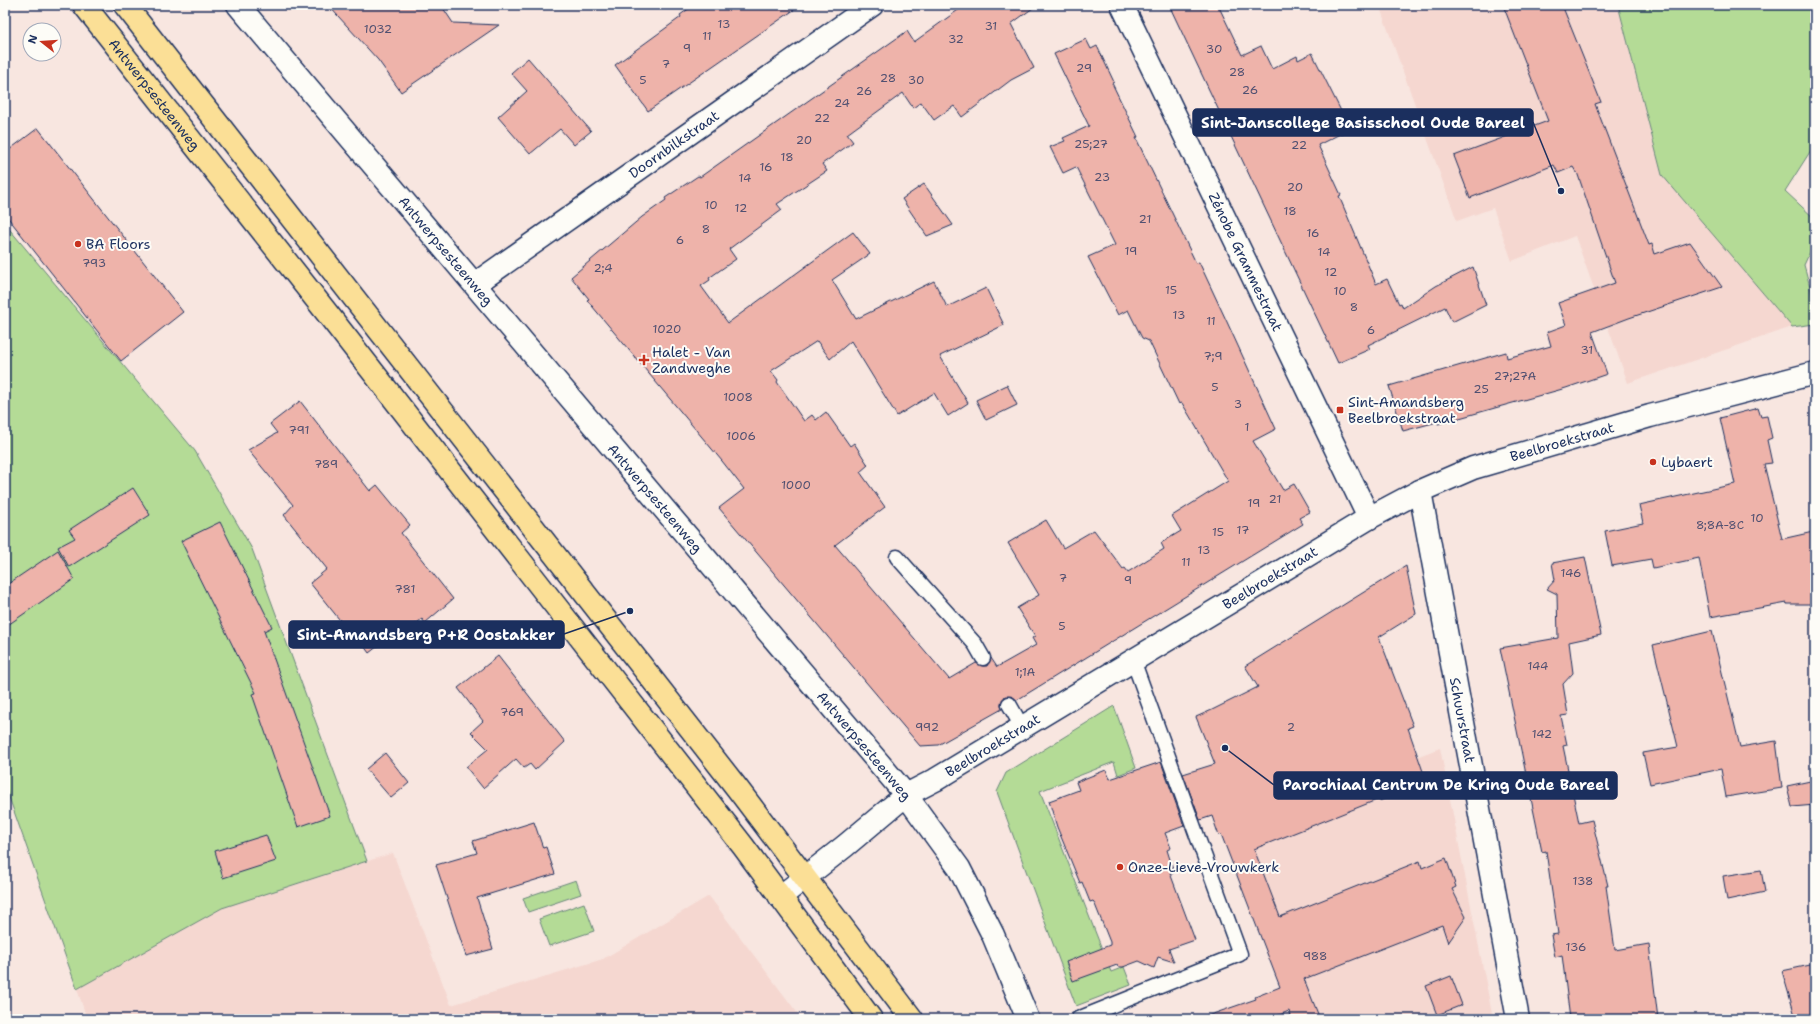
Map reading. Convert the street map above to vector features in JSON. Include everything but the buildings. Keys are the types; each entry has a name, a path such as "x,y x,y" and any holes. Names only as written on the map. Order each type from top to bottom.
{"main road":[{"name":"Antwerpsesteenweg","path":"84,5 328,313 743,846 871,1019"},
{"path":"125,5 805,878 912,1019"}],"street":[{"name":"Antwerpsesteenweg","path":"238,5 906,795 959,868 993,935 1028,1019"},
{"name":"Doornbilkstraat","path":"475,284 872,5"},
{"name":"Zénobe Grammestraat","path":"1122,5 1369,518"},
{"name":"Beelbroekstraat","path":"780,897 906,795 935,780 1369,518 1420,492 1473,468 1650,416 1815,373"},
{"name":"Schuurstraat","path":"1420,492 1518,1019"}],"lane":[{"path":"897,557 975,644 983,658"},
{"path":"1078,1019 1240,954 1133,660"},
{"path":"1009,704 1022,727"}],"shaded area":[{"path":"1379,5 1618,5 1662,175 1792,327 1628,383 1575,236 1512,261 1493,208 1457,221"},
{"path":"1440,748 1493,1019 1266,1019 1255,997 1280,987 1221,834"},
{"path":"393,853 451,1005 603,959 709,896 802,1019 87,1019 77,989 222,908"}],"green space":[{"path":"1618,5 1815,5 1815,144 1785,191 1815,219 1815,241 1804,265 1815,305 1815,324 1792,327 1662,175"},
{"path":"5,224 195,451 252,549 367,861 222,908 77,989 5,786"},
{"path":"1114,706 1136,768 1118,775 1114,762 1040,791 1111,972 1124,967 1131,985 1076,1006 997,792 1006,773"},
{"path":"576,880 581,894 528,912 523,898"},
{"path":"584,903 594,931 549,946 539,919"}],"place":[{"name":"Sint-Janscollege Basisschool Oude Bareel","path":"1561,191"},
{"name":"BA Floors","path":"78,244"},
{"name":"Halet - Van Zandweghe","path":"644,360"},
{"name":"Sint-Amandsberg Beelbroekstraat","path":"1340,410"},
{"name":"Lybaert","path":"1653,462"},
{"name":"Sint-Amandsberg P+R Oostakker","path":"630,611"},
{"name":"Parochiaal Centrum De Kring Oude Bareel","path":"1225,748"},
{"name":"Onze-Lieve-Vrouwkerk","path":"1120,867"}]}
